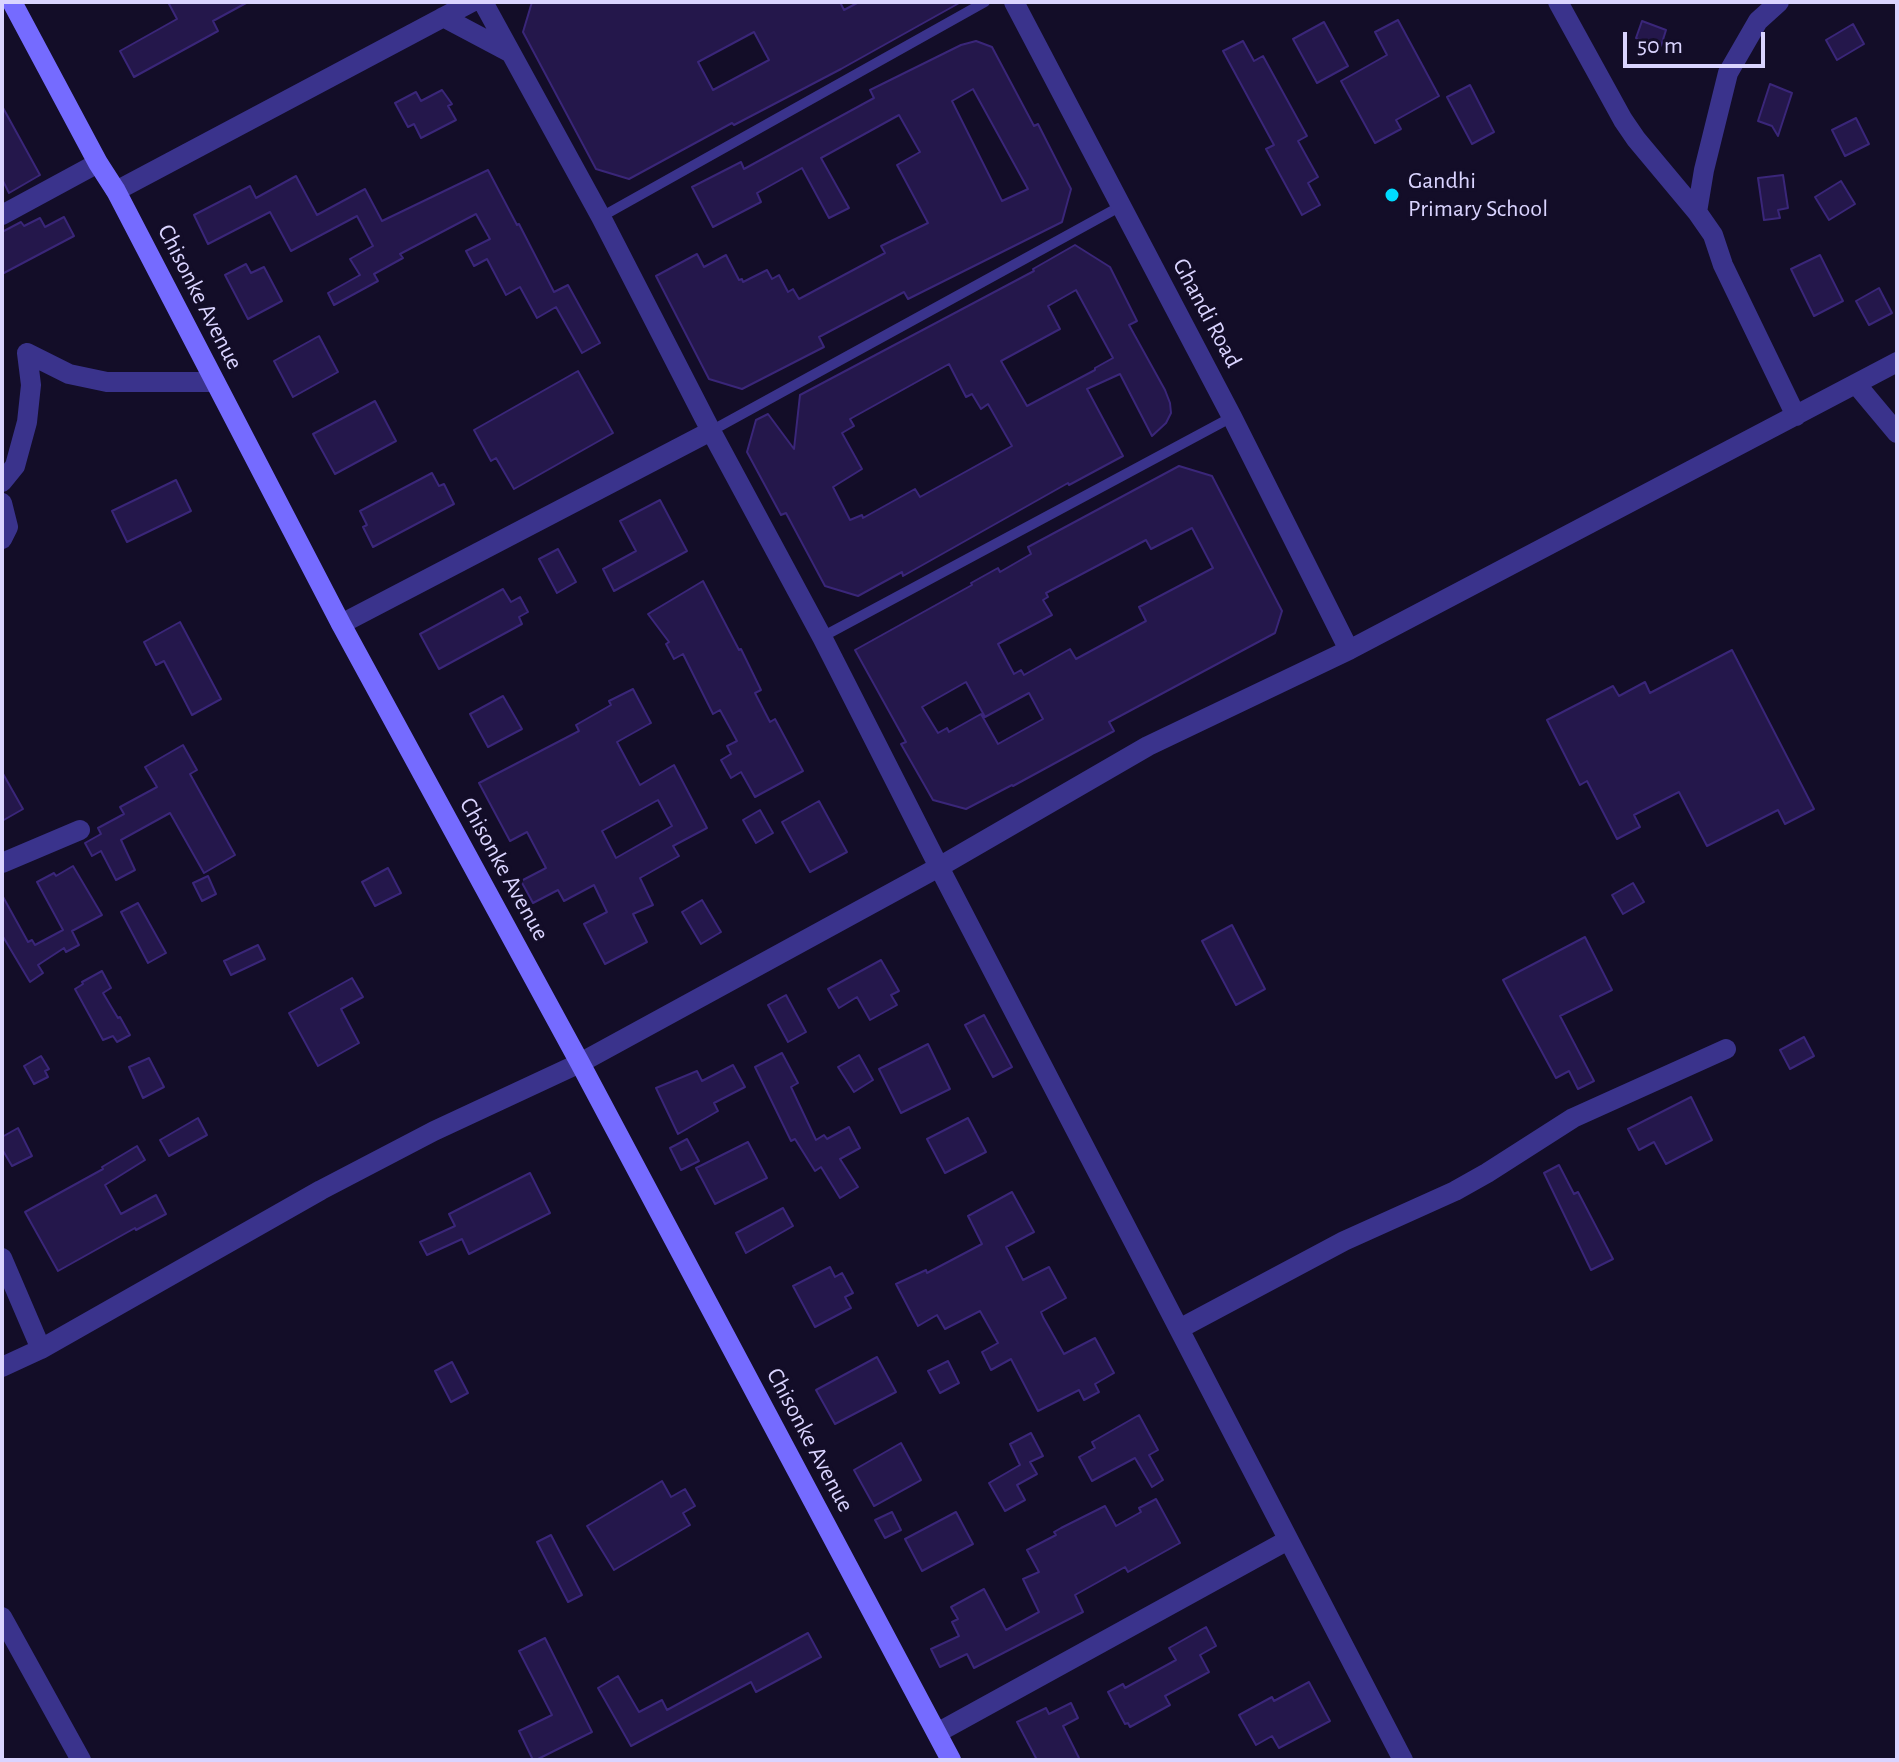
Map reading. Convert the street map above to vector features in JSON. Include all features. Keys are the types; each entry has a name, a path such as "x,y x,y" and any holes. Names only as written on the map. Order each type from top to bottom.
{"street":[{"name":"Chisonke Avenue","path":"12,2 116,191 341,624 580,1063 951,1760"},
{"path":"116,191 472,2"},
{"path":"483,2 601,217 822,637 1403,1760"},
{"name":"Ghandi Road","path":"1014,2 1232,417 1349,650"},
{"path":"1558,2 1623,120 1713,235 1723,265 1796,416"},
{"path":"1697,212 1728,73 1758,21 1779,2"},
{"path":"443,17 509,52"},
{"path":"2,215 98,163"},
{"path":"2,482 15,466 27,422 31,385 27,353 69,374 107,382 215,382"},
{"path":"2,1367 41,1349 321,1190 434,1131 580,1063 939,867 1148,746 1349,650 1897,362"},
{"path":"1856,384 1897,433"},
{"path":"341,624 711,431"},
{"path":"2,503 8,527 2,539"},
{"path":"2,863 80,830"},
{"path":"1179,1329 1344,1241 1455,1191 1573,1118 1726,1049"},
{"path":"2,1258 41,1349"},
{"path":"937,1733 1288,1540"},
{"path":"2,1617 81,1760"}],"lane":[{"path":"601,217 985,2"},
{"path":"711,431 1121,206"},
{"path":"822,637 1232,417"}],"building":[{"path":"168,2 248,2 213,21 218,31 134,77 120,51 177,19"},
{"path":"532,2 840,2 844,10 859,2 961,2 841,69 629,179 596,169 523,32","holes":["754,32 769,60 713,90 698,62"]},
{"path":"1398,20 1439,96 1396,120 1401,129 1375,143 1341,81 1387,55 1375,32"},
{"path":"1642,21 1666,30 1661,46 1636,38"},
{"path":"1324,22 1348,66 1317,83 1293,39"},
{"path":"1853,24 1864,44 1837,60 1826,40"},
{"path":"976,41 992,47 1034,126 1038,124 1071,189 1062,222 908,299 904,292 819,337 824,347 742,389 709,379 656,276 697,254 704,267 726,255 739,280 743,282 767,270 772,279 779,275 788,292 793,289 799,299 885,253 881,246 928,223 897,165 920,152 899,115 821,158 849,208 829,218 802,168 757,193 761,202 713,227 692,187 741,162 744,169 874,98 870,90 961,45","holes":["973,89 1028,189 1002,201 952,101"]},
{"path":"1243,41 1254,61 1263,56 1307,136 1298,141 1318,177 1308,183 1320,205 1302,215 1266,149 1274,145 1223,51"},
{"path":"1770,84 1792,93 1778,136 1772,126 1758,121"},
{"path":"1470,85 1494,132 1472,144 1447,97"},
{"path":"442,90 452,104 448,106 456,120 421,138 414,124 408,127 395,103 416,92 421,101"},
{"path":"2,106 40,175 9,193 2,179"},
{"path":"1856,118 1869,144 1845,156 1832,130"},
{"path":"488,170 554,292 568,285 600,343 582,353 556,307 537,318 520,287 506,295 487,259 474,266 466,251 490,239 476,214 400,254 403,258 374,274 378,281 334,305 328,293 360,275 350,259 373,246 357,216 291,251 270,212 208,244 194,215 250,186 256,198 296,176 317,215 365,189 382,221"},
{"path":"1783,175 1788,208 1778,210 1780,218 1764,220 1758,178"},
{"path":"1841,181 1855,204 1829,220 1815,197"},
{"path":"64,217 74,236 2,274 2,232 21,222 24,226 40,218 45,227"},
{"path":"1075,245 1110,267 1137,321 1129,325 1170,403 1171,413 1166,423 1152,436 1120,374 1087,389 1123,456 1068,483 903,576 902,572 858,596 825,586 786,513 781,515 747,452 756,420 768,414 794,449 800,395","holes":["1076,290 1113,358 1027,406 1001,361 1060,329 1048,306","949,364 966,397 972,394 981,409 988,404 1012,446 920,497 915,489 863,518 862,515 850,520 833,487 862,469 842,433 854,426 850,419"]},
{"path":"1820,255 1843,301 1814,316 1791,269"},
{"path":"246,264 251,273 264,267 282,301 248,319 225,275"},
{"path":"1879,288 1892,313 1869,325 1856,301"},
{"path":"319,336 338,372 293,397 274,361"},
{"path":"578,371 613,433 514,489 496,458 491,461 474,430"},
{"path":"375,401 396,441 335,474 313,434"},
{"path":"1179,466 1212,476 1282,611 1275,633 1109,722 1114,731 1013,786 966,809 933,800 901,744 906,742 855,650 998,568 1000,572 1031,554 1028,547","holes":["1192,528 1213,568 1139,607 1146,621 1076,659 1070,649 1024,675 1021,670 1014,674 998,644 1052,615 1043,600 1048,597 1046,593 1146,540 1151,549","966,682 985,717 1029,693 1043,719 998,744 981,714 949,732 947,728 938,733 922,707"]},
{"path":"432,473 439,486 444,484 454,504 373,547 363,527 367,525 360,511"},
{"path":"176,480 191,511 127,542 112,511"},
{"path":"660,500 687,551 614,591 603,569 636,551 620,521"},
{"path":"558,549 576,582 557,593 539,559"},
{"path":"703,581 761,690 755,693 770,722 775,719 803,771 755,797 741,772 731,778 721,760 731,754 727,746 737,741 720,710 713,714 683,654 674,659 666,644 669,642 648,614"},
{"path":"503,589 511,602 520,597 528,612 519,617 522,624 439,669 420,634"},
{"path":"180,622 221,699 192,715 164,661 156,665 144,642"},
{"path":"1732,650 1814,809 1785,824 1778,810 1707,846 1679,792 1634,815 1640,827 1617,839 1587,781 1580,785 1547,720 1613,686 1619,696 1645,682 1650,693"},
{"path":"633,689 651,723 617,742 640,785 674,765 707,828 673,846 679,856 640,878 653,905 633,914 647,942 605,964 584,924 607,912 594,885 564,901 558,890 533,903 521,881 546,868 527,832 510,841 479,783 579,731 576,725 611,705 609,701","holes":["658,800 672,826 616,858 602,831"]},
{"path":"503,696 522,729 488,747 470,714"},
{"path":"183,745 197,770 190,774 235,855 204,873 170,813 121,840 135,870 116,880 101,851 92,856 85,843 101,834 98,828 124,814 120,807 157,787 145,767"},
{"path":"2,772 23,809 2,821"},
{"path":"819,801 847,852 810,872 782,822"},
{"path":"760,810 773,833 756,843 743,820"},
{"path":"73,866 102,915 72,931 79,945 66,952 64,948 38,965 43,973 30,982 2,935 2,895 28,942 32,940 35,945 63,930 37,882"},
{"path":"388,868 401,893 375,906 362,882"},
{"path":"208,876 216,894 202,901 193,883"},
{"path":"1633,883 1644,902 1623,914 1612,895"},
{"path":"702,900 721,932 701,944 682,912"},
{"path":"138,903 166,953 148,963 121,912"},
{"path":"1232,925 1265,989 1236,1005 1202,941"},
{"path":"1585,937 1612,990 1560,1016 1594,1081 1578,1089 1569,1071 1556,1078 1503,980"},
{"path":"258,945 265,959 231,975 224,961"},
{"path":"881,960 899,991 891,995 897,1005 870,1020 857,997 839,1008 828,989"},
{"path":"102,971 111,988 103,993 130,1035 117,1042 113,1036 103,1040 75,989"},
{"path":"352,978 363,997 341,1009 359,1043 318,1066 289,1013"},
{"path":"786,995 806,1032 788,1042 768,1005"},
{"path":"984,1015 1012,1067 993,1077 965,1025"},
{"path":"1804,1037 1814,1056 1790,1069 1780,1050"},
{"path":"928,1044 950,1089 901,1113 879,1069"},
{"path":"782,1053 798,1083 791,1087 816,1140 824,1135 827,1139 849,1127 860,1148 840,1159 858,1187 840,1198 821,1167 815,1171 795,1139 791,1141 755,1067"},
{"path":"859,1055 873,1080 854,1092 838,1067"},
{"path":"41,1056 49,1069 45,1071 48,1077 34,1084 24,1066"},
{"path":"149,1058 164,1087 143,1098 129,1067"},
{"path":"733,1065 745,1087 714,1103 718,1111 678,1134 656,1088 697,1071 702,1081"},
{"path":"1691,1097 1712,1140 1666,1164 1654,1142 1639,1150 1628,1129"},
{"path":"198,1118 207,1135 169,1156 160,1140"},
{"path":"968,1118 986,1152 945,1173 927,1139"},
{"path":"18,1128 32,1156 12,1166 2,1149 2,1137"},
{"path":"687,1139 699,1161 681,1170 670,1148"},
{"path":"748,1142 767,1178 715,1204 696,1168"},
{"path":"137,1146 145,1160 105,1185 121,1214 156,1195 166,1214 58,1271 25,1212 103,1169"},
{"path":"1559,1165 1574,1194 1578,1192 1613,1259 1591,1270 1544,1173"},
{"path":"530,1173 550,1213 469,1254 462,1239 427,1255 420,1242 455,1226 449,1214"},
{"path":"1012,1192 1034,1232 1006,1247 1023,1280 1049,1267 1066,1298 1041,1312 1043,1317 1064,1354 1095,1338 1114,1373 1095,1384 1099,1392 1084,1400 1079,1390 1038,1411 1011,1359 991,1370 982,1352 998,1343 980,1311 945,1329 937,1315 918,1326 896,1284 926,1270 927,1273 982,1244 968,1216"},
{"path":"783,1208 793,1226 746,1253 736,1233"},
{"path":"830,1267 835,1277 842,1273 853,1293 845,1297 851,1308 815,1327 793,1286"},
{"path":"877,1357 896,1392 835,1424 816,1390"},
{"path":"948,1361 959,1383 940,1393 928,1371"},
{"path":"452,1362 468,1393 451,1402 435,1371"},
{"path":"1139,1415 1158,1450 1149,1455 1163,1480 1152,1487 1135,1458 1092,1481 1079,1457 1095,1448 1092,1442"},
{"path":"1031,1433 1043,1456 1030,1462 1037,1474 1017,1485 1025,1500 1005,1511 989,1483 1020,1465 1010,1444"},
{"path":"901,1443 921,1480 874,1506 854,1470"},
{"path":"662,1481 671,1497 685,1489 695,1506 683,1513 690,1525 614,1570 587,1526"},
{"path":"1156,1499 1180,1543 1128,1572 1125,1567 1075,1595 1083,1612 974,1668 967,1654 940,1667 931,1649 959,1636 952,1622 958,1619 951,1607 984,1589 1006,1630 1039,1612 1023,1579 1039,1572 1027,1550 1056,1535 1054,1532 1061,1528 1105,1506 1116,1526"},
{"path":"892,1512 901,1530 885,1538 875,1520"},
{"path":"956,1512 973,1544 922,1571 905,1539"},
{"path":"551,1535 582,1595 568,1602 537,1542"},
{"path":"1206,1627 1216,1646 1200,1655 1209,1672 1165,1696 1170,1705 1130,1727 1128,1723 1125,1724 1108,1692 1123,1684 1125,1688 1176,1660 1169,1648"},
{"path":"808,1633 821,1657 756,1692 751,1682 631,1746 598,1688 618,1676 639,1712 662,1700 667,1710"},
{"path":"545,1638 592,1732 533,1760 519,1731 552,1715 519,1651"},
{"path":"1309,1682 1330,1721 1279,1748 1272,1736 1256,1745 1239,1715"},
{"path":"1071,1703 1078,1718 1063,1726 1080,1760 1037,1760 1017,1722 1046,1708 1049,1714"}],"place":[{"name":"Gandhi Primary School","path":"1392,195"}]}
